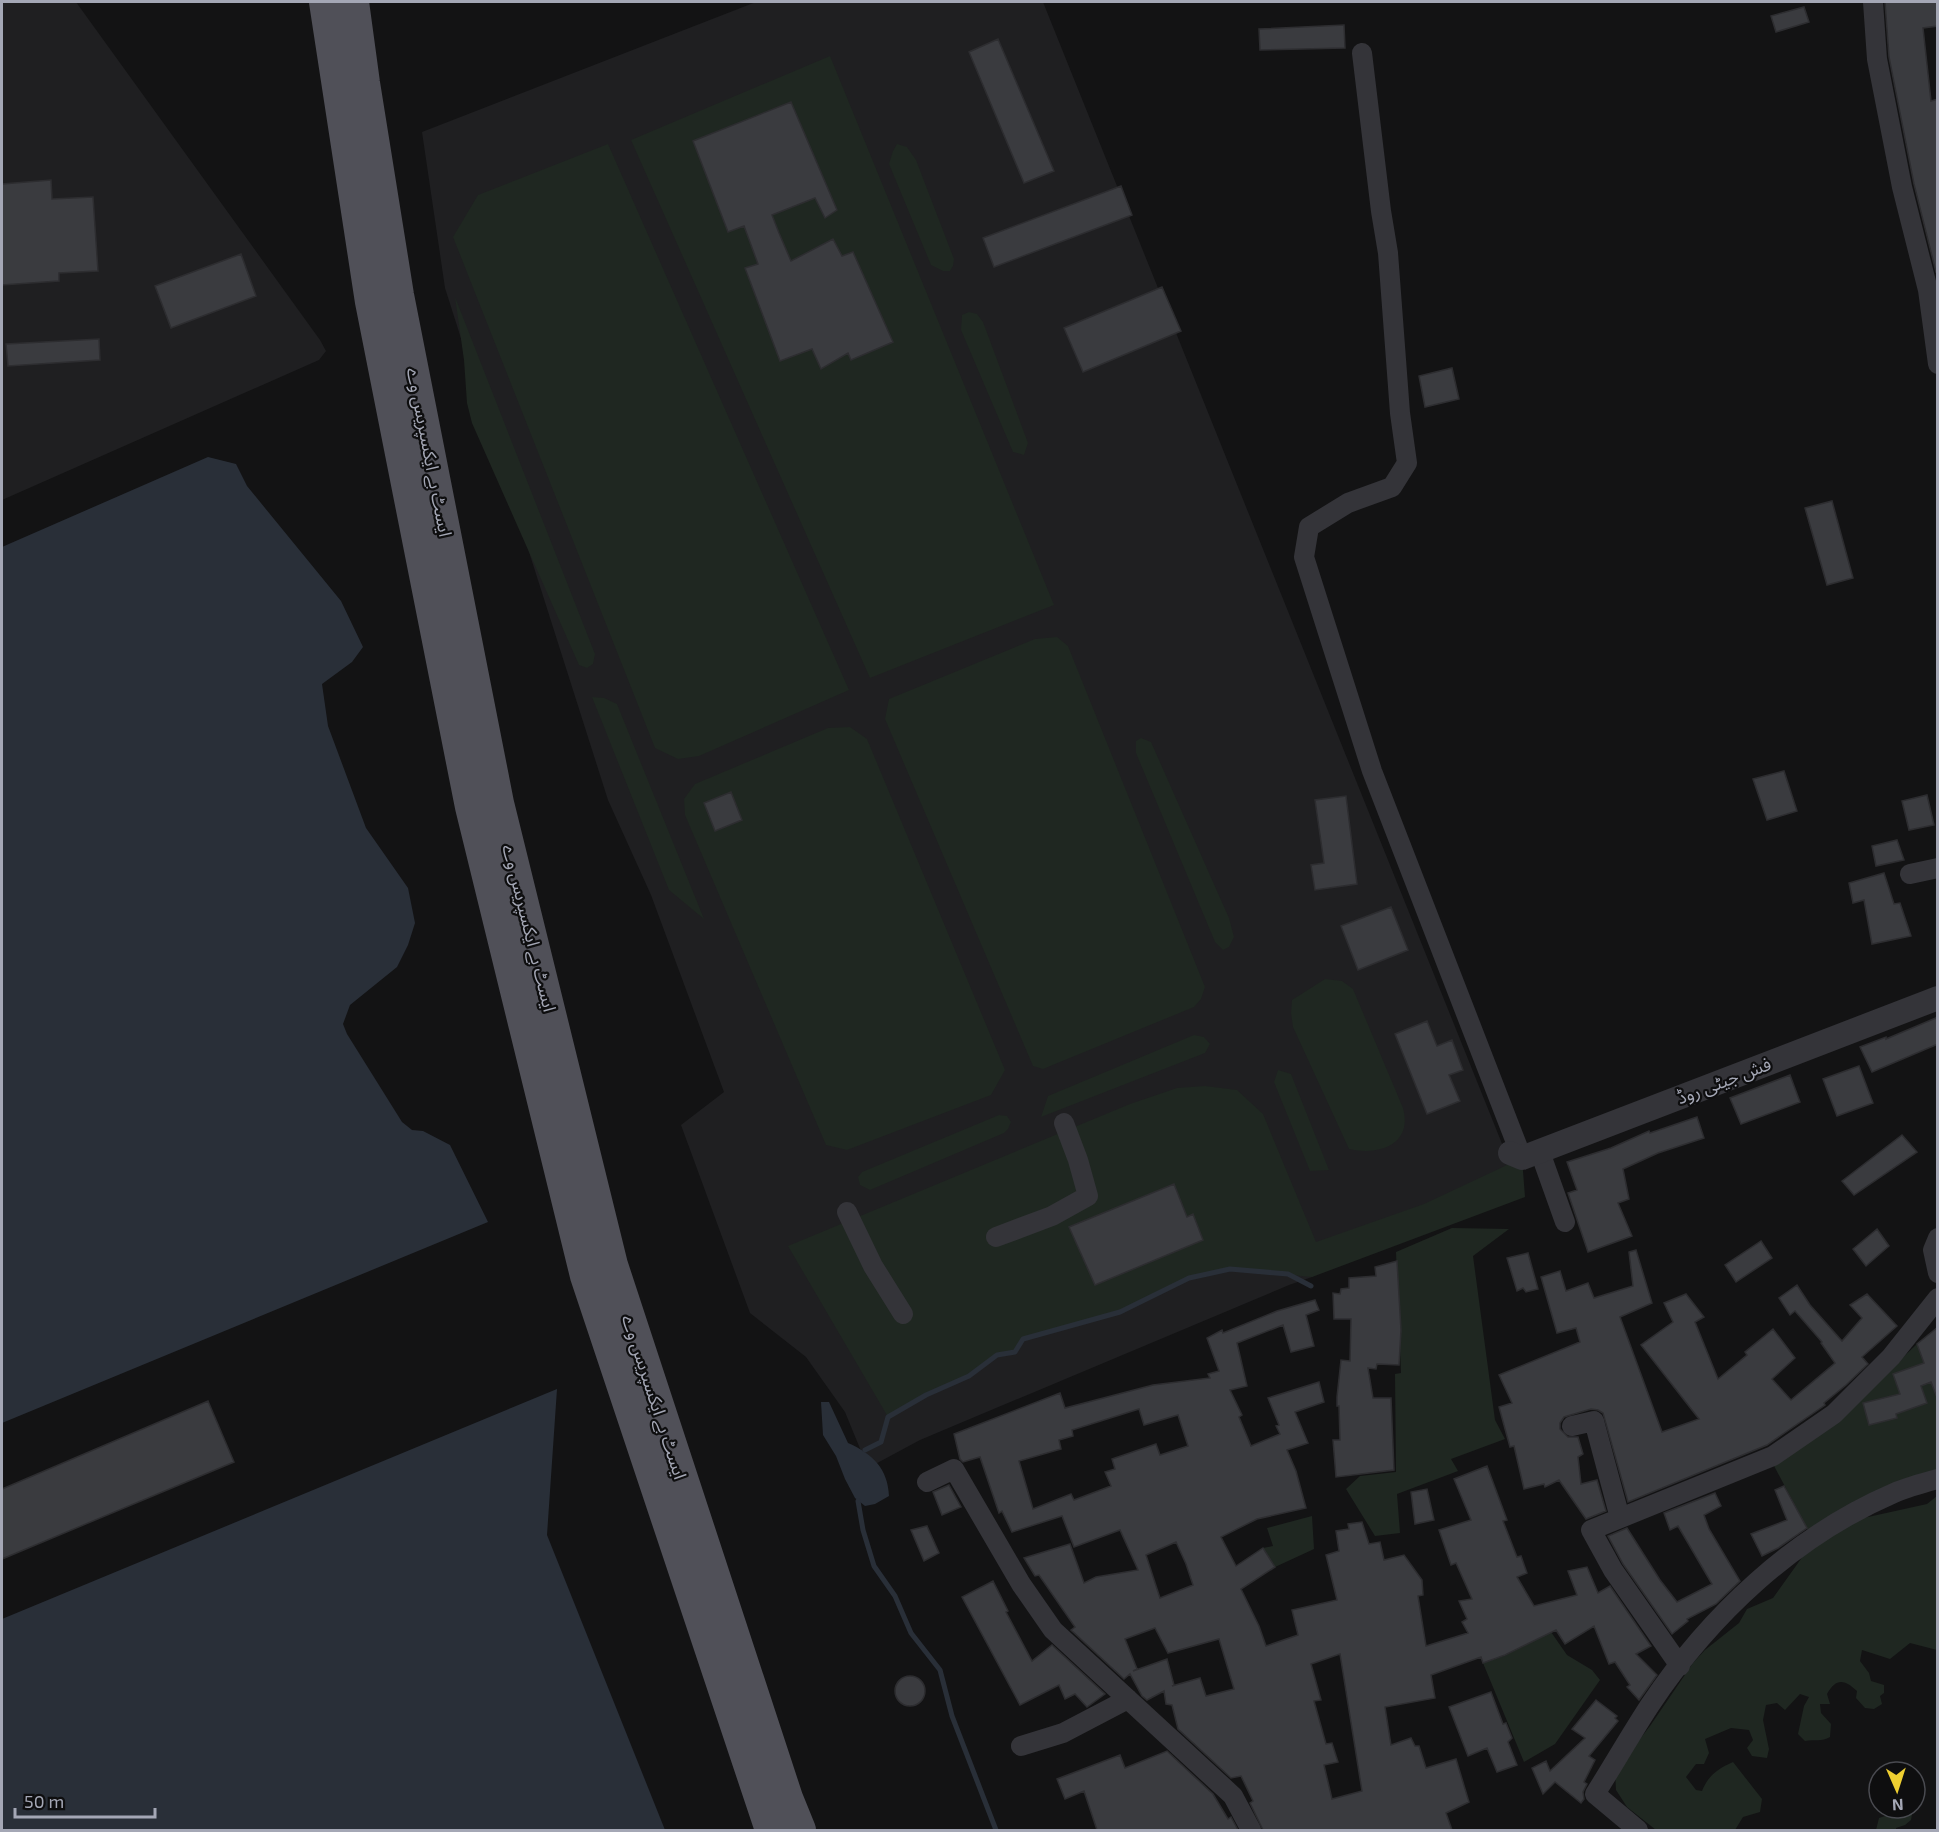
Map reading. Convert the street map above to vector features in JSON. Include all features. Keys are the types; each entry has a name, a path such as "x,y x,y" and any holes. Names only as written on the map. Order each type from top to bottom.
{"main road":[{"name":"ایسٹ بے ایکسپریس وے","path":"325,2 371,302 477,830 586,1276 771,1830"},
{"name":"ایسٹ بے ایکسپریس وے","path":"353,2 398,295 498,802 614,1275 787,1798 800,1830"}],"street":[{"path":"1873,2 1877,59 1902,187 1928,290 1938,364"},
{"path":"1362,52 1388,254 1400,413 1407,463 1392,487 1348,503 1309,527 1304,557 1372,771 1524,1154 1565,1222"},
{"path":"1910,874 1938,868"},
{"name":"فش جیٹی روڈ","path":"1524,1154 1938,998"},
{"path":"996,1237 1052,1216 1088,1196 1064,1123"},
{"path":"847,1212 873,1266 903,1314"},
{"path":"1938,1238 1933,1250 1938,1273"},
{"path":"1680,1666 1613,1570 1591,1530 1773,1456 1834,1414 1891,1357 1938,1298"},
{"path":"1572,1426 1594,1421 1620,1518"},
{"path":"927,1482 954,1468 1022,1584 1053,1630 1233,1796 1251,1830"},
{"path":"1638,1830 1595,1794 1651,1704 1708,1630 1781,1559 1821,1531 1888,1496 1938,1479"},
{"path":"1021,1746 1063,1732 1128,1699"}],"shaded area":[{"path":"2,2 76,2 326,351 319,360 2,500"},
{"path":"756,2 1043,2 1513,1171 1312,1277 920,1440 868,1468 845,1412 806,1357 750,1313 681,1125 724,1092 651,895 608,800 445,288 422,132"},
{"path":"830,56 1054,605 870,678 631,140"},
{"path":"608,144 849,690 699,756 678,759 655,748 453,237 478,195"},
{"path":"897,144 907,147 916,160 954,259 950,271 943,271 931,265 889,164"},
{"path":"455,297 595,654 593,664 587,668 579,665 472,423 467,403 464,360"},
{"path":"969,312 977,314 983,322 1028,443 1024,455 1013,452 961,330 962,315"},
{"path":"208,457 236,464 247,486 341,601 363,647 352,662 322,684 328,726 366,828 408,888 415,923 408,945 397,967 350,1005 343,1024 402,1122 412,1130 423,1131 450,1145 488,1222 2,1423 2,547"},
{"path":"1057,637 1068,646 1205,987 1201,999 1194,1007 1043,1069 1033,1066 885,719 889,699 1035,639"},
{"path":"592,697 604,698 617,704 704,919 669,890"},
{"path":"850,727 867,739 1005,1070 991,1095 847,1150 826,1145 685,815 684,799 695,784 828,728"},
{"path":"1141,738 1151,742 1229,918 1234,937 1229,947 1223,950 1215,942 1136,753 1136,741"},
{"path":"1325,979 1342,981 1353,989 1403,1108 1405,1121 1403,1131 1391,1145 1382,1149 1360,1151 1349,1149 1293,1027 1292,1000"},
{"path":"1194,1035 1204,1037 1210,1044 1205,1053 1041,1117 1048,1096"},
{"path":"1278,1070 1291,1074 1329,1170 1310,1171 1274,1082"},
{"path":"1205,1086 1237,1090 1263,1114 1316,1242 1424,1204 1522,1158 1525,1197 1312,1277 1230,1269 1189,1278 1120,1312 1023,1339 1015,1352 997,1355 969,1376 926,1395 888,1417 788,1246 1130,1104 1177,1088"},
{"path":"999,1115 1007,1116 1011,1122 1004,1133 870,1190 860,1185 858,1177 862,1172"},
{"path":"1452,1228 1509,1229 1473,1256 1495,1420 1505,1439 1451,1459 1458,1471 1397,1494 1400,1533 1375,1536 1346,1489 1360,1476 1396,1472 1395,1374 1401,1373 1396,1252"},
{"path":"1917,1344 1931,1382 1937,1380 1937,1472 1810,1534 1772,1462 1861,1397"},
{"path":"557,1389 547,1535 665,1830 2,1830 2,1619"},
{"path":"821,1402 829,1402 848,1443 865,1452 878,1464 886,1478 889,1496 875,1504 865,1506 855,1498 836,1456 823,1435"},
{"path":"1937,1496 1937,1650 1910,1643 1890,1659 1862,1650 1860,1661 1869,1673 1871,1681 1884,1685 1884,1693 1880,1696 1882,1704 1874,1709 1865,1708 1856,1698 1857,1691 1844,1682 1837,1683 1827,1694 1830,1704 1820,1704 1821,1713 1831,1724 1830,1737 1827,1739 1805,1741 1798,1734 1804,1706 1809,1697 1800,1694 1785,1710 1777,1703 1766,1705 1763,1720 1769,1749 1767,1758 1752,1756 1747,1748 1753,1740 1749,1730 1731,1728 1705,1739 1709,1753 1704,1764 1696,1764 1686,1777 1696,1790 1702,1791 1714,1774 1733,1762 1762,1799 1760,1812 1743,1817 1735,1830 1656,1830 1627,1807 1616,1790 1615,1771 1650,1726 1693,1663 1705,1650 1739,1623 1747,1609 1773,1598 1813,1542 1859,1519 1927,1504"},
{"path":"1312,1516 1314,1549 1275,1567 1263,1548 1273,1546 1267,1528"},
{"path":"1551,1632 1567,1655 1592,1670 1600,1680 1555,1744 1524,1762 1483,1663 1504,1656"},
{"path":"1878,1820 1911,1820 1896,1830 1876,1830"}],"building":[{"path":"1885,2 1938,2 1938,26 1923,28 1931,101 1938,99 1938,271 1936,272 1914,184 1889,57"},
{"path":"1804,7 1809,22 1776,32 1771,16"},
{"path":"1344,25 1345,48 1260,50 1259,29"},
{"path":"998,39 1054,171 1024,183 969,52"},
{"path":"791,102 837,210 825,218 815,198 772,215 779,233 791,261 833,239 842,256 853,252 893,342 851,360 848,353 821,369 812,349 780,361 745,268 758,264 744,226 728,232 693,141"},
{"path":"51,180 52,199 93,197 98,271 59,273 59,281 2,285 2,184"},
{"path":"1121,186 1132,215 994,267 983,238"},
{"path":"241,254 256,296 171,328 155,286"},
{"path":"1162,287 1181,331 1083,372 1064,328"},
{"path":"99,339 100,360 8,366 6,344"},
{"path":"1452,368 1459,399 1425,407 1419,376"},
{"path":"1832,501 1853,578 1827,585 1805,508"},
{"path":"1784,771 1797,811 1767,820 1753,779"},
{"path":"731,792 742,820 715,831 704,803"},
{"path":"1927,795 1934,825 1909,830 1902,801"},
{"path":"1346,796 1357,884 1315,890 1311,865 1324,863 1315,800"},
{"path":"1897,840 1904,860 1876,866 1872,846"},
{"path":"1884,873 1894,904 1900,903 1911,936 1872,944 1864,900 1853,903 1849,883"},
{"path":"1391,907 1408,950 1358,970 1341,926"},
{"path":"1938,1017 1938,1044 1872,1072 1860,1047 1886,1037 1886,1039"},
{"path":"1427,1021 1437,1046 1452,1040 1463,1070 1449,1075 1460,1101 1427,1114 1395,1034"},
{"path":"1859,1066 1873,1103 1837,1116 1823,1079"},
{"path":"1790,1075 1800,1102 1741,1124 1730,1098"},
{"path":"1697,1117 1704,1138 1658,1153 1623,1169 1629,1199 1618,1203 1632,1236 1588,1252 1568,1193 1577,1190 1567,1162 1611,1148 1649,1131 1650,1133"},
{"path":"1902,1135 1917,1152 1854,1195 1842,1181"},
{"path":"1174,1184 1187,1217 1193,1214 1203,1240 1095,1285 1069,1227"},
{"path":"1877,1229 1889,1246 1866,1266 1853,1249"},
{"path":"1761,1241 1772,1258 1736,1282 1725,1265"},
{"path":"1636,1250 1652,1303 1620,1317 1662,1432 1699,1419 1641,1345 1673,1322 1664,1303 1686,1294 1704,1317 1695,1322 1718,1379 1747,1355 1745,1352 1773,1329 1795,1358 1772,1379 1791,1400 1835,1363 1822,1342 1795,1311 1790,1315 1779,1298 1797,1285 1810,1305 1842,1341 1862,1318 1850,1305 1867,1294 1897,1326 1862,1357 1868,1364 1824,1403 1825,1405 1767,1445 1628,1502 1603,1413 1591,1409 1564,1417 1560,1423 1560,1429 1568,1437 1578,1437 1583,1454 1578,1457 1581,1484 1597,1480 1606,1511 1586,1519 1559,1480 1545,1487 1544,1484 1524,1489 1514,1446 1510,1447 1499,1407 1512,1403 1499,1375 1580,1342 1576,1328 1557,1333 1541,1277 1560,1271 1566,1291 1588,1283 1594,1298 1633,1286 1629,1252"},
{"path":"1528,1253 1538,1289 1526,1292 1523,1288 1517,1291 1507,1258"},
{"path":"1397,1261 1401,1330 1399,1365 1377,1364 1376,1369 1368,1368 1373,1398 1391,1398 1394,1470 1336,1477 1333,1440 1340,1440 1337,1397 1341,1360 1350,1361 1351,1319 1334,1319 1333,1293 1340,1294 1341,1289 1349,1288 1349,1278 1376,1276 1375,1267"},
{"path":"1315,1300 1319,1310 1306,1315 1314,1346 1291,1352 1283,1325 1237,1343 1247,1386 1230,1390 1242,1415 1239,1417 1251,1446 1280,1434 1276,1426 1279,1425 1268,1398 1319,1382 1324,1402 1295,1412 1308,1443 1287,1450 1296,1471 1306,1508 1257,1519 1221,1537 1236,1566 1263,1548 1275,1567 1241,1589 1266,1646 1298,1635 1292,1610 1337,1600 1326,1555 1339,1551 1336,1531 1349,1529 1348,1524 1362,1522 1369,1544 1380,1542 1384,1560 1404,1555 1422,1580 1423,1595 1418,1596 1426,1646 1468,1633 1462,1622 1467,1619 1459,1601 1472,1599 1456,1563 1451,1565 1439,1530 1471,1520 1454,1479 1487,1466 1507,1520 1503,1521 1517,1557 1521,1556 1527,1573 1517,1577 1534,1606 1577,1595 1568,1571 1587,1567 1598,1593 1610,1586 1651,1646 1636,1654 1657,1675 1639,1700 1627,1687 1630,1685 1615,1662 1609,1664 1594,1626 1565,1644 1556,1630 1483,1663 1481,1657 1431,1675 1435,1698 1385,1707 1391,1745 1411,1738 1415,1746 1419,1746 1426,1768 1456,1759 1469,1802 1446,1813 1452,1830 1263,1830 1250,1803 1253,1801 1241,1776 1231,1778 1178,1729 1172,1705 1166,1704 1164,1691 1147,1700 1142,1696 1130,1674 1124,1679 1071,1630 1075,1627 1039,1575 1035,1576 1024,1558 1070,1544 1084,1583 1096,1577 1138,1570 1120,1530 1074,1547 1062,1516 1012,1532 1002,1511 999,1513 980,1457 963,1462 960,1459 954,1434 1060,1393 1065,1408 1153,1385 1210,1378 1208,1374 1219,1371 1207,1338 1222,1330 1223,1333 1277,1311","holes":["1139,1409 1144,1425 1178,1415 1188,1446 1160,1455 1156,1444 1112,1459 1115,1469 1105,1472 1111,1486 1074,1500 1071,1494 1033,1509 1019,1461 1061,1449 1059,1440 1073,1436 1072,1430","1176,1542 1193,1585 1160,1598 1146,1555","1155,1628 1168,1653 1219,1639 1234,1689 1206,1696 1200,1678 1172,1686 1174,1685 1167,1659 1133,1671 1137,1669 1125,1639","1340,1654 1362,1791 1332,1799 1324,1765 1338,1762 1332,1743 1326,1744 1314,1701 1321,1700 1311,1664"]},
{"path":"1938,1327 1938,1394 1936,1395 1931,1382 1921,1386 1927,1403 1896,1414 1897,1418 1869,1425 1863,1403 1900,1394 1893,1374 1924,1363 1917,1344"},
{"path":"208,1401 234,1462 2,1559 2,1489"},
{"path":"949,1485 961,1507 942,1515 933,1492"},
{"path":"1784,1486 1807,1528 1762,1556 1751,1534 1787,1520 1775,1490"},
{"path":"1427,1489 1434,1520 1415,1524 1411,1492"},
{"path":"1715,1493 1721,1506 1704,1515 1709,1529 1740,1581 1716,1604 1687,1619 1688,1621 1672,1634 1623,1564 1608,1536 1627,1528 1677,1602 1712,1584 1678,1526 1670,1530 1664,1513"},
{"path":"927,1526 939,1553 924,1561 911,1530"},
{"path":"993,1581 1008,1611 1006,1612 1032,1661 1052,1645 1105,1694 1087,1707 1075,1694 1065,1699 1059,1685 1020,1705 962,1597"},
{"path":"910,1676 921,1680 925,1691 921,1702 910,1706 899,1702 895,1691 899,1680"},
{"path":"1491,1692 1503,1724 1506,1723 1512,1738 1508,1742 1517,1765 1497,1772 1487,1748 1468,1756 1449,1707"},
{"path":"1596,1700 1617,1716 1615,1718 1618,1721 1589,1756 1595,1760 1584,1782 1587,1784 1583,1792 1584,1799 1581,1803 1555,1782 1543,1794 1532,1768 1546,1761 1550,1771 1585,1738 1572,1729"},
{"path":"1167,1751 1213,1794 1228,1819 1231,1817 1238,1830 1097,1830 1084,1791 1065,1799 1057,1779 1120,1755 1125,1768"}],"waterway":[{"path":"865,1450 881,1442 888,1417 926,1395 969,1376 997,1355 1015,1352 1023,1339 1120,1312 1189,1278 1230,1269 1288,1274 1311,1286"},
{"path":"858,1501 863,1530 874,1566 895,1596 911,1633 940,1670 952,1716 996,1830"}]}
